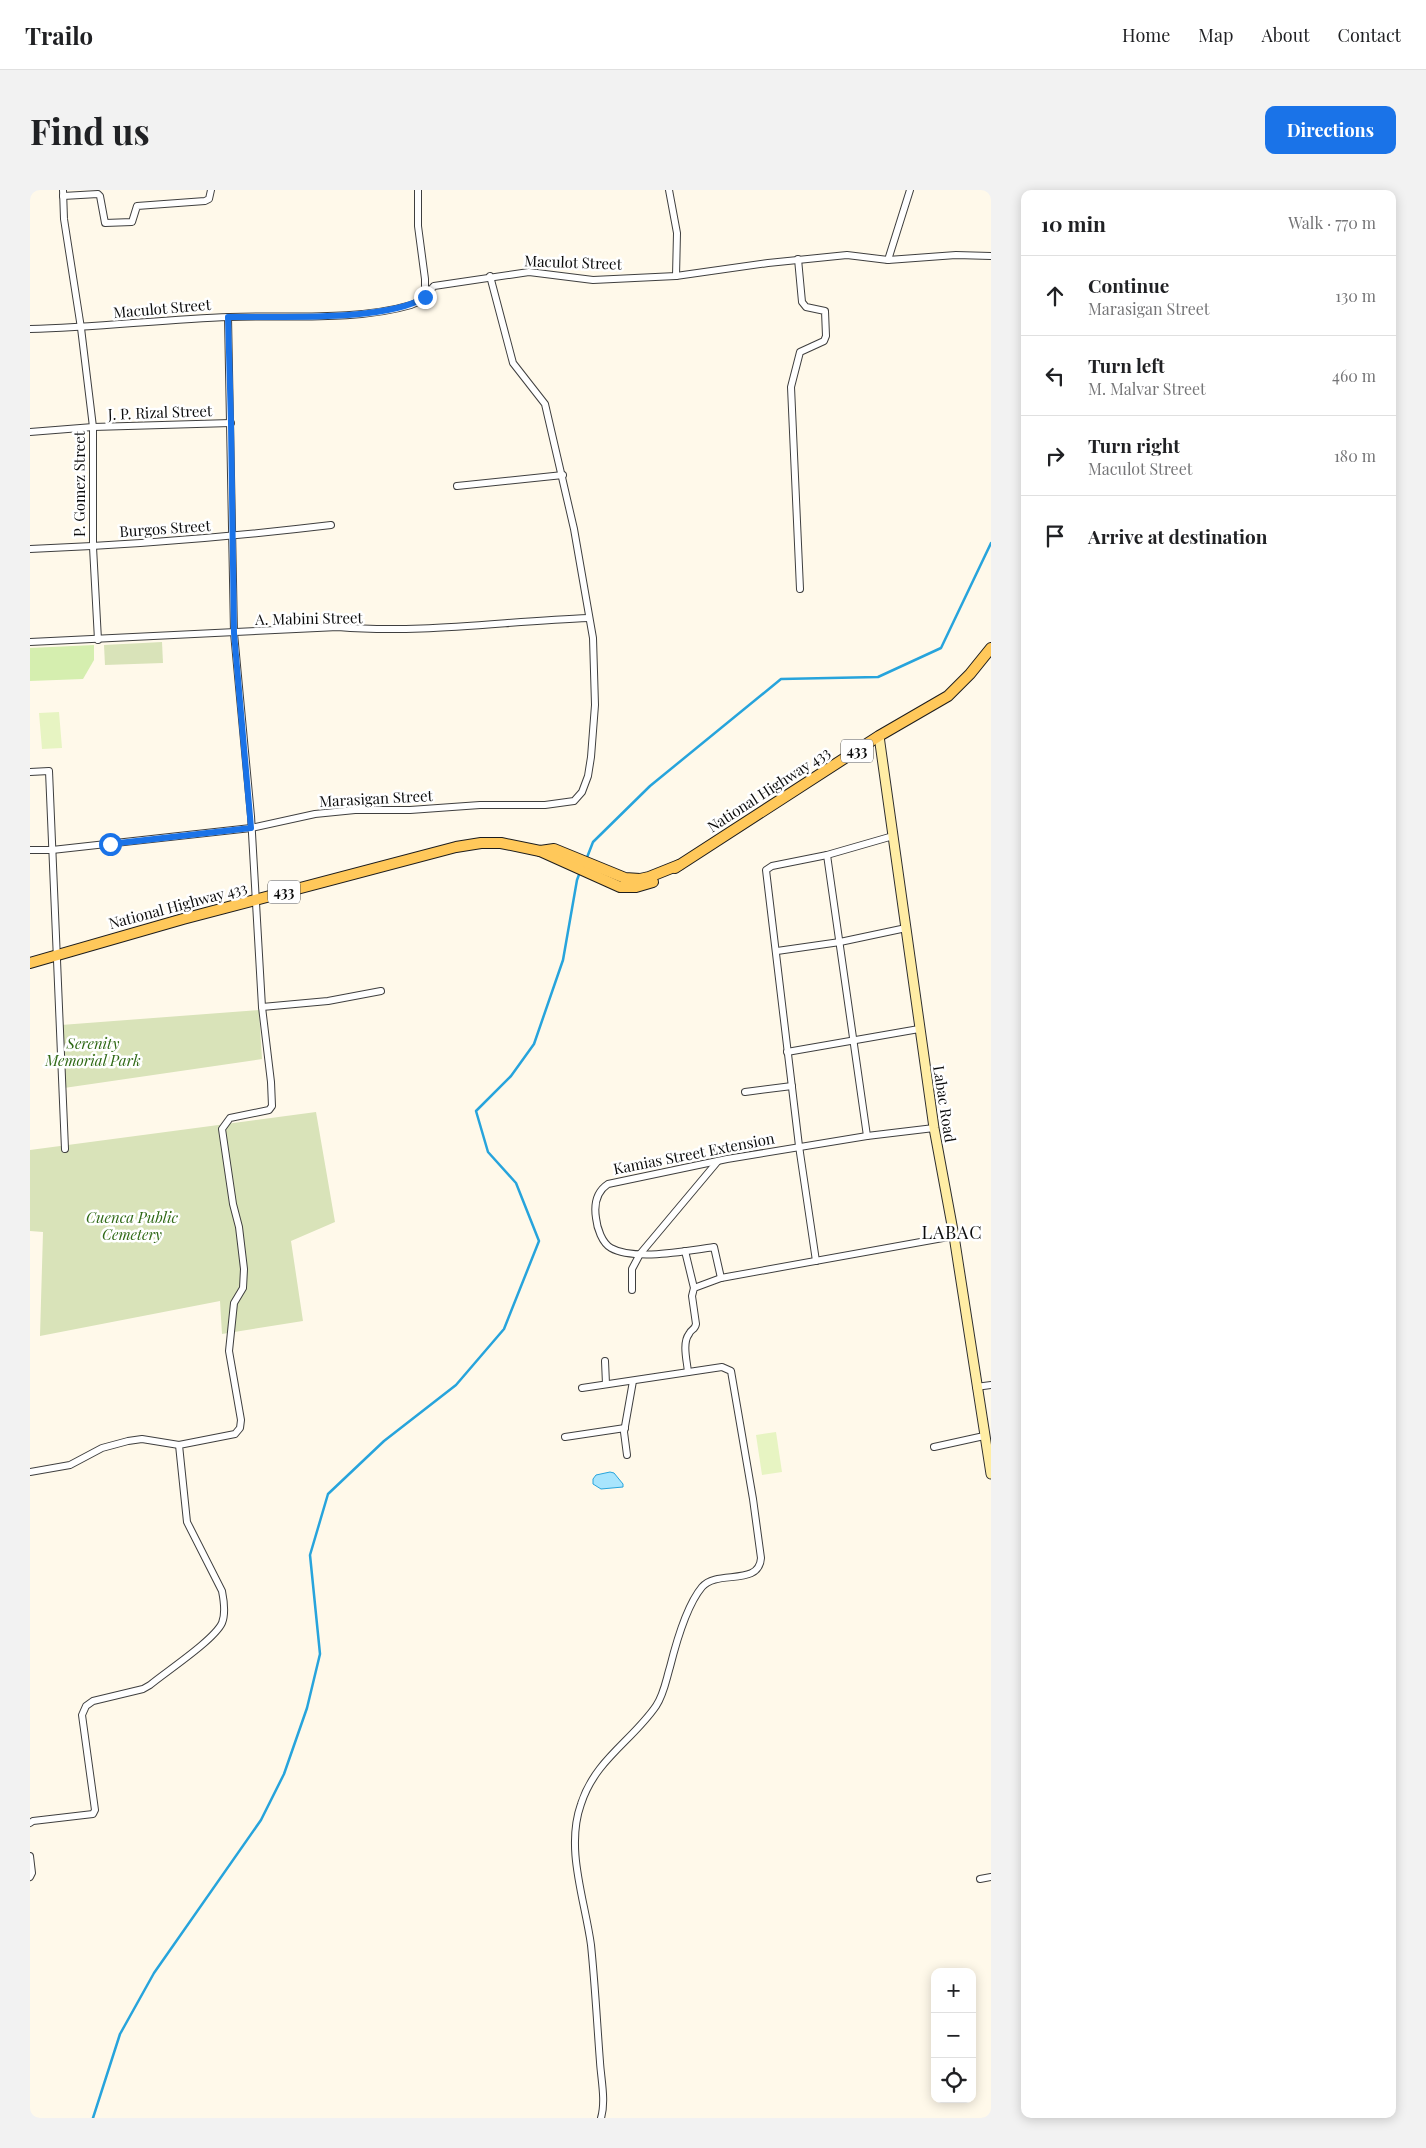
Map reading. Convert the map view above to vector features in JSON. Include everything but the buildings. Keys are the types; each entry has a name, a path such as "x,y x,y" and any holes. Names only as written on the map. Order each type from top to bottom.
{"main road":[{"name":"National Highway 433","path":"30,963 137,932 456,847 481,843 501,844 553,854 611,878 640,879 679,865 879,736 948,696 970,674 991,648"}],"street":[{"path":"63,193 98,194 104,220 106,223 111,224 132,222 137,206 205,201 211,196 211,190"},
{"path":"418,190 418,226 425,279 425,297"},
{"path":"670,190 677,233 676,276"},
{"path":"888,260 910,190"},
{"name":"P. Gomez Street","path":"63,193 64,219 81,328 93,428 93,547 98,640"},
{"name":"Maculot Street","path":"30,329 81,328 228,317 354,314 414,304 425,297 434,286 490,276 530,272 593,280 676,276 798,259 847,255 888,260 956,255 991,256"},
{"path":"798,259 802,302 806,307 825,311 826,336 824,341 800,352 791,387 791,433 800,589"},
{"path":"490,276 514,363 545,404 563,475 589,618"},
{"path":"30,1472 70,1465 102,1448 128,1441 142,1439 178,1445 235,1434 240,1428 241,1420 229,1351 234,1303 243,1288 244,1269 239,1227 222,1144 222,1129 230,1118 269,1110 272,1106 272,1082 262,1007 257,900 234,633 228,317"},
{"name":"J. P. Rizal Street","path":"30,432 231,423"},
{"path":"457,486 563,475"},
{"name":"Burgos Street","path":"30,548 93,547 232,536 331,525"},
{"name":"A. Mabini Street","path":"30,642 338,628 380,631 470,627 589,618"},
{"name":"Marasigan Street","path":"30,850 52,850 251,828 315,814 355,810 410,810 480,805 546,805 574,801 582,792 588,776 595,705 593,638 589,618"},
{"name":"Labac Road","path":"879,736 934,1128 954,1236 991,1474"},
{"path":"30,772 49,771 65,1149"},
{"path":"816,1261 799,1146 766,870 772,866 827,855 893,836"},
{"path":"827,855 867,1136"},
{"path":"777,951 840,942 906,928"},
{"path":"262,1007 338,1000 381,991"},
{"path":"787,1052 919,1028"},
{"path":"745,1092 792,1086"},
{"name":"Kamias Street Extension","path":"722,1278 714,1247 640,1254 612,1249 603,1242 596,1219 596,1198 601,1189 608,1184 799,1146 934,1128"},
{"path":"632,1290 632,1269 640,1254 718,1161"},
{"path":"694,1288 722,1278 954,1236"},
{"path":"685,1251 694,1288 692,1296 696,1324 695,1328 688,1334 686,1341 688,1372"},
{"path":"605,1361 606,1384"},
{"path":"582,1388 722,1367 731,1371 760,1547 760,1566 755,1572 712,1580 704,1585 689,1612 666,1684 656,1706 595,1773 581,1803 576,1830 575,1850 590,1945 602,2092 601,2118"},
{"path":"627,1456 625,1428 633,1381"},
{"path":"976,1387 991,1385"},
{"path":"565,1437 625,1428"},
{"path":"934,1447 984,1436"},
{"path":"30,1823 33,1821 93,1814 95,1810 82,1715 86,1706 93,1701 143,1689 210,1637 222,1623 225,1603 222,1592 187,1522 178,1445"},
{"path":"30,1856 32,1873 30,1877"},
{"path":"980,1879 991,1877"}],"green space":[{"path":"162,642 163,663 105,665 104,645"},
{"path":"94,645 94,660 83,679 30,681 30,648"},
{"path":"59,712 62,748 42,749 39,713"},
{"name":"Serenity Memorial Park","path":"259,1010 262,1059 64,1088 61,1025"},
{"name":"Cuenca Public Cemetery","path":"316,1112 335,1222 291,1241 303,1321 222,1334 220,1301 40,1336 43,1232 30,1231 30,1150"},
{"path":"776,1432 782,1472 762,1475 756,1435"}],"water":[{"path":"614,1473 623,1484 623,1487 601,1489 593,1484 593,1479 596,1475"}],"waterway":[{"path":"586,860 593,842 650,786 781,679 878,677 941,648 991,543"},
{"path":"93,2118 120,2034 154,1973 261,1820 284,1774 307,1708 320,1654 310,1555 328,1494 384,1441 456,1385 504,1329 539,1241 516,1183 488,1152 476,1111 511,1076 534,1044 563,960 580,872"}],"district":[{"name":"LABAC","path":"952,1233"}],"route":[{"path":"110,844 251,828 234,633 228,317 354,314 390,310 414,304 425,297"}]}
